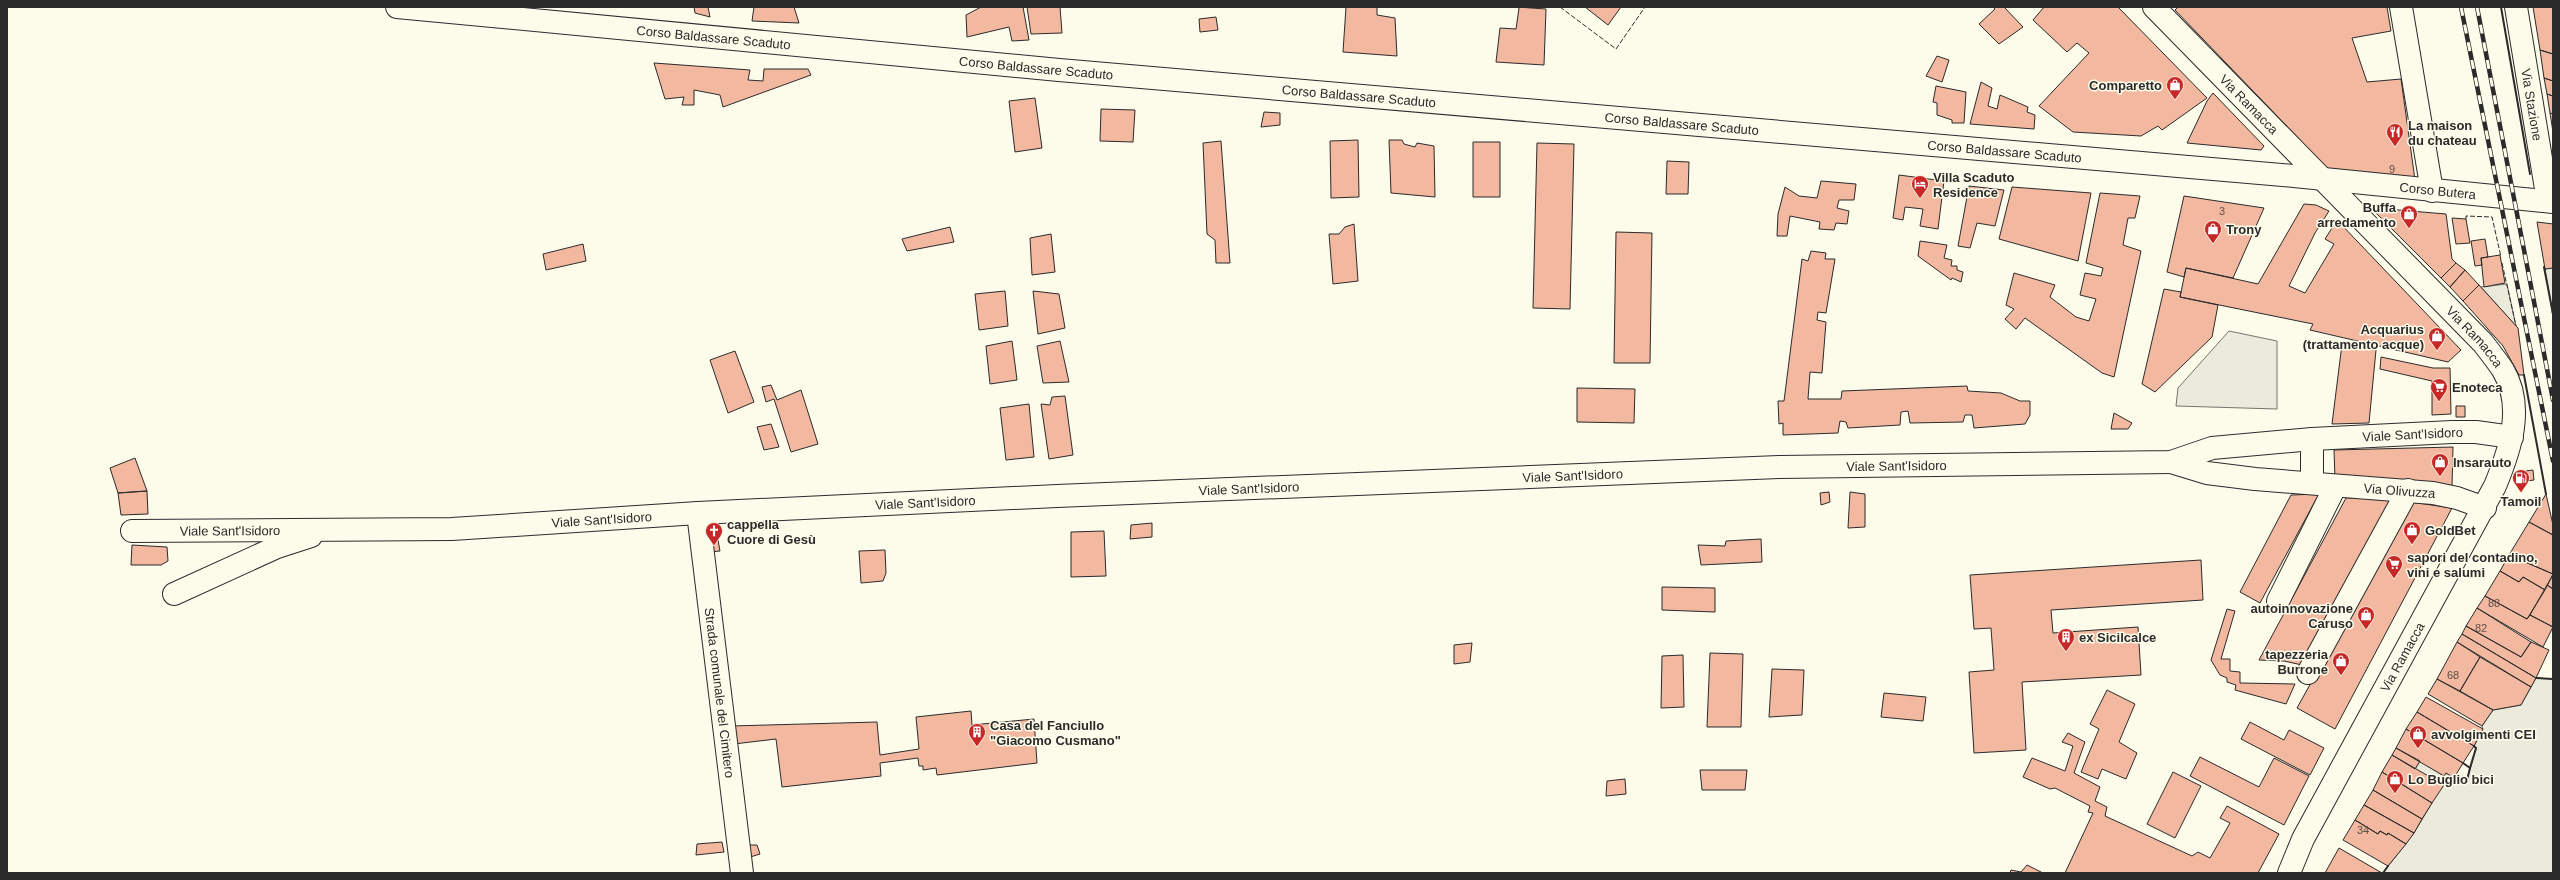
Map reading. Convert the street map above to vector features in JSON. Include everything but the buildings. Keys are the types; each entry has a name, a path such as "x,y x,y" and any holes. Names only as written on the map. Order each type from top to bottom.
{"street":[{"name":"Corso Baldassare Scaduto","path":"397,7 1058,70 2322,180"},
{"path":"2401,7 2432,191"},
{"name":"Via Stazione","path":"2516,7 2551,202"},
{"name":"Via Ramacca","path":"2158,8 2322,180 2483,342 2504,371 2514,405 2512,437 2504,464 2484,508 2311,825 2289,873"},
{"name":"Corso Butera","path":"2322,180 2551,202"},
{"name":"Viale Sant'Isidoro","path":"2171,462 2212,448 2312,439 2452,432 2476,432 2512,437"},
{"path":"2312,439 2312,482"},
{"name":"Viale Sant'Isidoro","path":"132,531 452,529 698,513 1057,496 1779,467 2171,462 2207,473 2255,479 2312,482"},
{"name":"Via Olivuzza","path":"2312,482 2335,487 2408,490 2457,498 2484,508"},
{"path":"2278,601 2335,487"},
{"path":"2308,673 2408,490"},
{"name":"Strada comunale del Cimitero","path":"698,513 742,873"},
{"name":"Viale Sant'Isidoro","path":"174,594 277,547 328,530"}],"shaded area":[{"path":"2553,268 2553,317 2545,269"},
{"path":"2507,284 2516,326 2481,287"},
{"path":"2229,331 2277,341 2277,409 2176,406 2178,388"},
{"path":"2536,678 2553,679 2553,873 2383,873 2414,833 2432,803 2415,769 2420,761 2444,776 2446,773 2454,778 2467,780 2476,749 2474,746 2483,729 2482,726 2493,710 2521,705"}],"railway":[{"path":"2461,7 2553,461"},
{"path":"2477,7 2553,400"}],"fence":[{"path":"1560,7 1616,49 1645,7"},
{"path":"2466,219 2466,216 2492,217 2501,257"},
{"path":"2502,263 2516,326"}],"wall":[{"path":"2501,7 2530,174"},
{"path":"2544,267 2553,314"},
{"path":"2524,375 2546,494"},
{"path":"2536,678 2553,679"},
{"path":"2470,768 2476,748 2474,746"},
{"path":"2454,778 2467,780 2470,768 2463,763"},
{"path":"2383,873 2388,866"}],"place":[{"name":"Comparetto","path":"2175,100"},
{"name":"La maison du chateau","path":"2395,147"},
{"name":"Villa Scaduto Residence","path":"1920,199"},
{"name":"Buffa arredamento","path":"2409,229"},
{"name":"Trony","path":"2213,244"},
{"name":"Acquarius (trattamento acque)","path":"2437,351"},
{"name":"Enoteca","path":"2439,402"},
{"name":"Insarauto","path":"2440,477"},
{"name":"Tamoil","path":"2521,493"},
{"name":"GoldBet","path":"2412,545"},
{"name":"cappella Cuore di Gesù","path":"714,546"},
{"name":"sapori del contadino, vini e salumi","path":"2394,579"},
{"name":"autoinnovazione Caruso","path":"2366,630"},
{"name":"ex Sicilcalce","path":"2066,652"},
{"name":"tapezzeria Burrone","path":"2341,676"},
{"name":"Casa del Fanciullo \"Giacomo Cusmano\"","path":"977,747"},
{"name":"avvolgimenti CEI","path":"2418,749"},
{"name":"Lo Buglio bici","path":"2395,794"}]}
